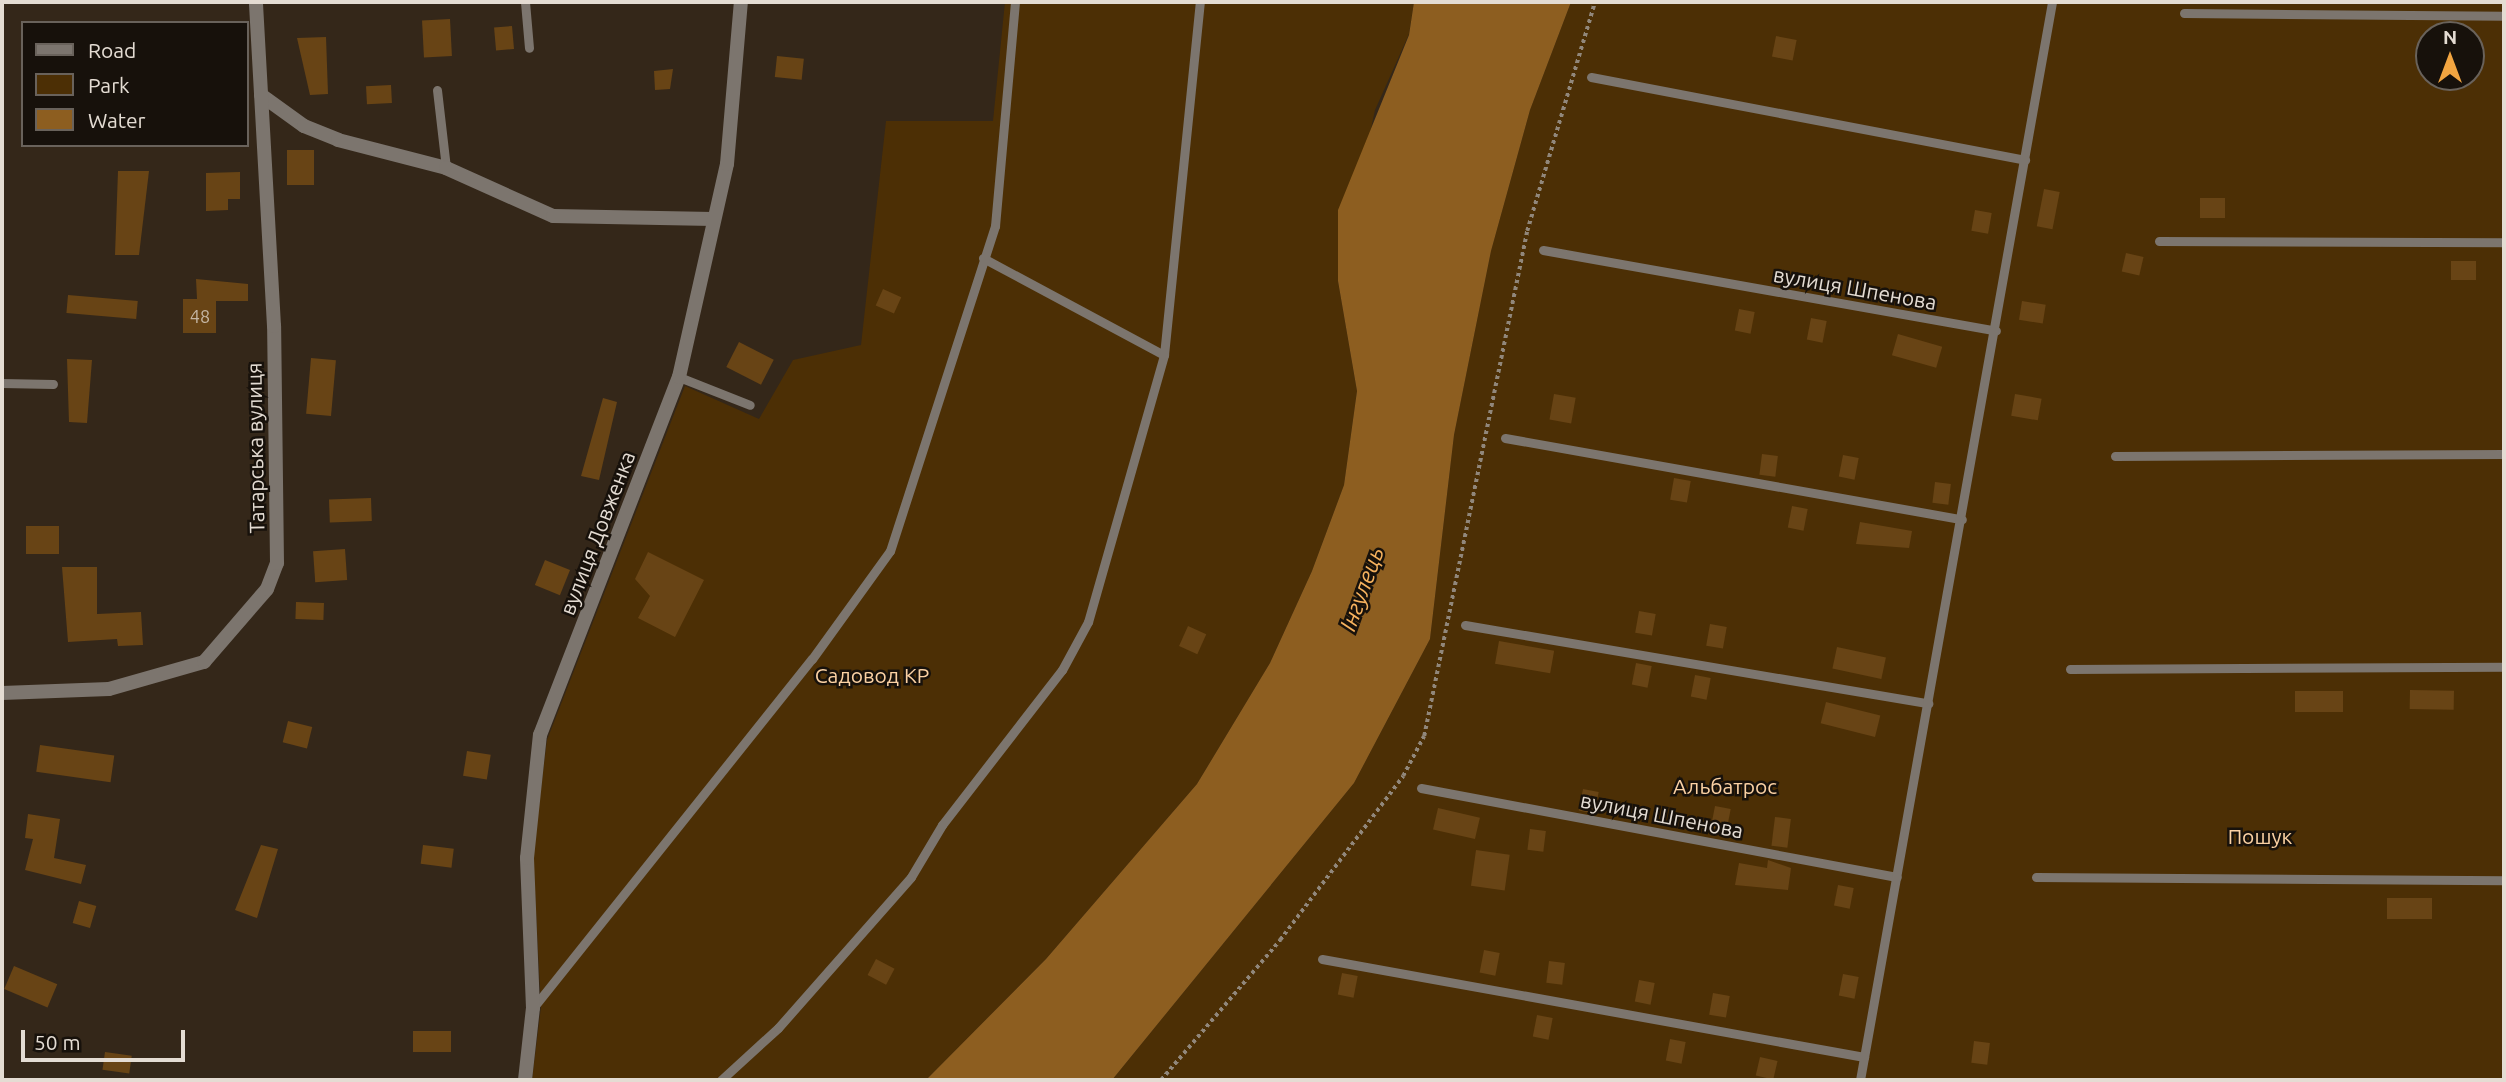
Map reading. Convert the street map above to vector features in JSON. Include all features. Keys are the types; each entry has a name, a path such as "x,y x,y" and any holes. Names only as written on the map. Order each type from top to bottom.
{"street":[{"name":"Татарська вулиця","path":"2,693 108,690 204,662 267,589 277,563 279,486 256,2"},
{"name":"вулиця Довженка","path":"525,1080 533,1008 527,858 540,735 679,377 727,164 741,2"},
{"path":"261,94 304,126 338,140 446,168 553,216 635,222 713,219"}],"lane":[{"path":"525,2 529,48"},
{"path":"533,1008 812,659 890,551 995,226 1015,2"},
{"path":"721,1080 856,944 1062,670 1110,562 1164,355 1200,2"},
{"path":"1860,1080 1996,331 2052,2"},
{"path":"2184,13 2504,16"},
{"path":"1591,77 2025,160"},
{"path":"437,90 446,168"},
{"path":"2159,241 2504,242"},
{"name":"вулиця Шпенова","path":"1543,250 1996,331"},
{"path":"983,258 1164,355"},
{"path":"679,377 750,405"},
{"path":"2,383 53,384"},
{"path":"1505,438 1962,519"},
{"path":"2115,456 2504,454"},
{"path":"1465,625 1928,703"},
{"path":"2070,669 2504,667"},
{"name":"вулиця Шпенова","path":"1421,788 1897,877"},
{"path":"2036,877 2504,880"},
{"path":"1322,958 1864,1057"}],"path":[{"path":"1160,1080 1280,940 1403,776 1424,736 1527,232 1595,2"}],"green space":[{"name":"Садовод КР","path":"1005,2 1414,2 1409,34 1375,110 1338,281 1357,391 1344,485 1312,571 1270,663 1197,784 1046,959 926,1080 532,1080 541,1007 533,854 547,740 685,386 759,419 793,360 861,345 886,121 993,121"},
{"path":"1571,2 2504,2 2504,1080 1112,1080 1354,783 1430,639 1454,435 1491,251 1530,110"}],"water":[{"name":"Інгулець","path":"1414,2 1571,2 1530,110 1491,251 1454,435 1430,639 1354,783 1112,1080 926,1080 1046,959 1197,784 1270,663 1312,571 1344,485 1357,391 1338,281 1338,210 1409,35"}],"building":[{"path":"450,19 452,56 424,57 422,20"},
{"path":"512,26 514,49 496,50 494,28"},
{"path":"1776,36 1797,40 1793,61 1772,57"},
{"path":"326,37 328,94 310,95 297,38"},
{"path":"777,56 804,59 802,80 775,77"},
{"path":"673,69 670,89 655,90 654,71"},
{"path":"391,85 392,103 367,104 366,86"},
{"path":"287,150 314,150 314,185 287,185"},
{"path":"118,171 149,171 139,255 115,255"},
{"path":"240,172 240,199 228,199 228,210 206,211 206,173"},
{"path":"2044,189 2060,192 2052,229 2037,226"},
{"path":"2200,198 2225,198 2225,218 2200,218"},
{"path":"1975,210 1992,213 1988,234 1971,231"},
{"path":"2126,253 2144,257 2139,276 2122,272"},
{"path":"2451,261 2476,261 2476,280 2451,280"},
{"path":"196,279 248,284 248,301 216,301 216,333 183,333 183,299 197,299"},
{"path":"883,289 901,297 894,314 876,305"},
{"path":"68,295 138,301 136,319 66,313"},
{"path":"2022,301 2046,305 2043,324 2019,320"},
{"path":"1739,309 1755,312 1751,334 1735,331"},
{"path":"1811,318 1827,321 1823,343 1807,340"},
{"path":"1898,334 1942,347 1936,368 1892,355"},
{"path":"739,342 774,360 761,385 726,367"},
{"path":"311,358 336,360 331,416 306,414"},
{"path":"67,359 92,360 87,423 69,422"},
{"path":"1554,394 1576,398 1571,423 1549,420"},
{"path":"2015,394 2042,399 2038,420 2011,416"},
{"path":"603,398 617,402 599,480 581,476"},
{"path":"1762,454 1778,456 1775,477 1759,475"},
{"path":"1843,455 1859,458 1855,480 1839,477"},
{"path":"1674,478 1691,481 1687,503 1670,500"},
{"path":"1935,482 1951,484 1948,505 1932,503"},
{"path":"371,498 372,521 330,522 329,499"},
{"path":"1792,506 1808,509 1804,531 1788,528"},
{"path":"1860,522 1912,531 1909,548 1856,544"},
{"path":"26,526 59,526 59,554 26,554"},
{"path":"345,549 347,580 315,582 313,551"},
{"path":"648,552 704,580 675,637 638,618 650,596 635,579"},
{"path":"545,560 570,570 560,595 535,585"},
{"path":"62,567 97,567 97,614 141,612 143,645 118,646 117,639 68,642"},
{"path":"296,602 324,603 323,620 295,619"},
{"path":"1639,611 1656,614 1652,636 1635,633"},
{"path":"1710,624 1727,627 1723,649 1706,646"},
{"path":"1188,626 1206,634 1197,654 1179,646"},
{"path":"1499,641 1554,651 1550,673 1495,664"},
{"path":"1837,647 1886,657 1881,679 1832,669"},
{"path":"1636,663 1652,666 1648,688 1632,685"},
{"path":"1695,675 1711,678 1707,700 1691,697"},
{"path":"2410,690 2454,691 2454,710 2410,709"},
{"path":"2295,691 2343,691 2343,712 2295,712"},
{"path":"1826,702 1880,716 1875,737 1821,723"},
{"path":"288,721 312,727 307,748 283,742"},
{"path":"40,745 114,755 111,782 36,772"},
{"path":"467,751 491,755 487,779 463,776"},
{"path":"1583,789 1599,792 1595,814 1579,811"},
{"path":"1715,806 1731,809 1727,831 1711,828"},
{"path":"1438,808 1480,818 1475,839 1433,829"},
{"path":"28,814 60,819 54,858 86,865 81,884 25,870 33,839 25,838"},
{"path":"1775,817 1791,819 1787,848 1771,846"},
{"path":"1530,829 1546,831 1543,852 1527,850"},
{"path":"261,845 278,849 257,918 235,910"},
{"path":"423,845 454,849 451,868 421,864"},
{"path":"1476,850 1510,855 1505,890 1471,886"},
{"path":"1768,860 1791,868 1788,890 1735,885 1739,863 1767,868"},
{"path":"1838,885 1854,888 1850,909 1834,906"},
{"path":"2387,898 2432,898 2432,919 2387,919"},
{"path":"79,901 96,906 90,928 73,923"},
{"path":"1484,950 1500,953 1495,976 1480,973"},
{"path":"876,959 895,969 886,985 868,975"},
{"path":"1549,961 1565,963 1562,985 1546,983"},
{"path":"14,966 57,984 47,1007 4,989"},
{"path":"1342,973 1358,976 1354,998 1338,995"},
{"path":"1843,974 1859,977 1855,999 1839,996"},
{"path":"1639,980 1655,983 1651,1005 1635,1002"},
{"path":"1713,993 1730,996 1726,1018 1709,1015"},
{"path":"1537,1015 1553,1018 1549,1040 1533,1037"},
{"path":"413,1031 451,1031 451,1052 413,1052"},
{"path":"1670,1039 1686,1042 1682,1064 1666,1061"},
{"path":"1974,1041 1990,1043 1987,1065 1971,1063"},
{"path":"105,1052 132,1056 129,1074 102,1070"},
{"path":"1760,1057 1778,1061 1773,1080 1756,1076"}],"park label":[{"name":"Альбатрос","path":"1725,786"},
{"name":"Пошук","path":"2260,836"}]}
